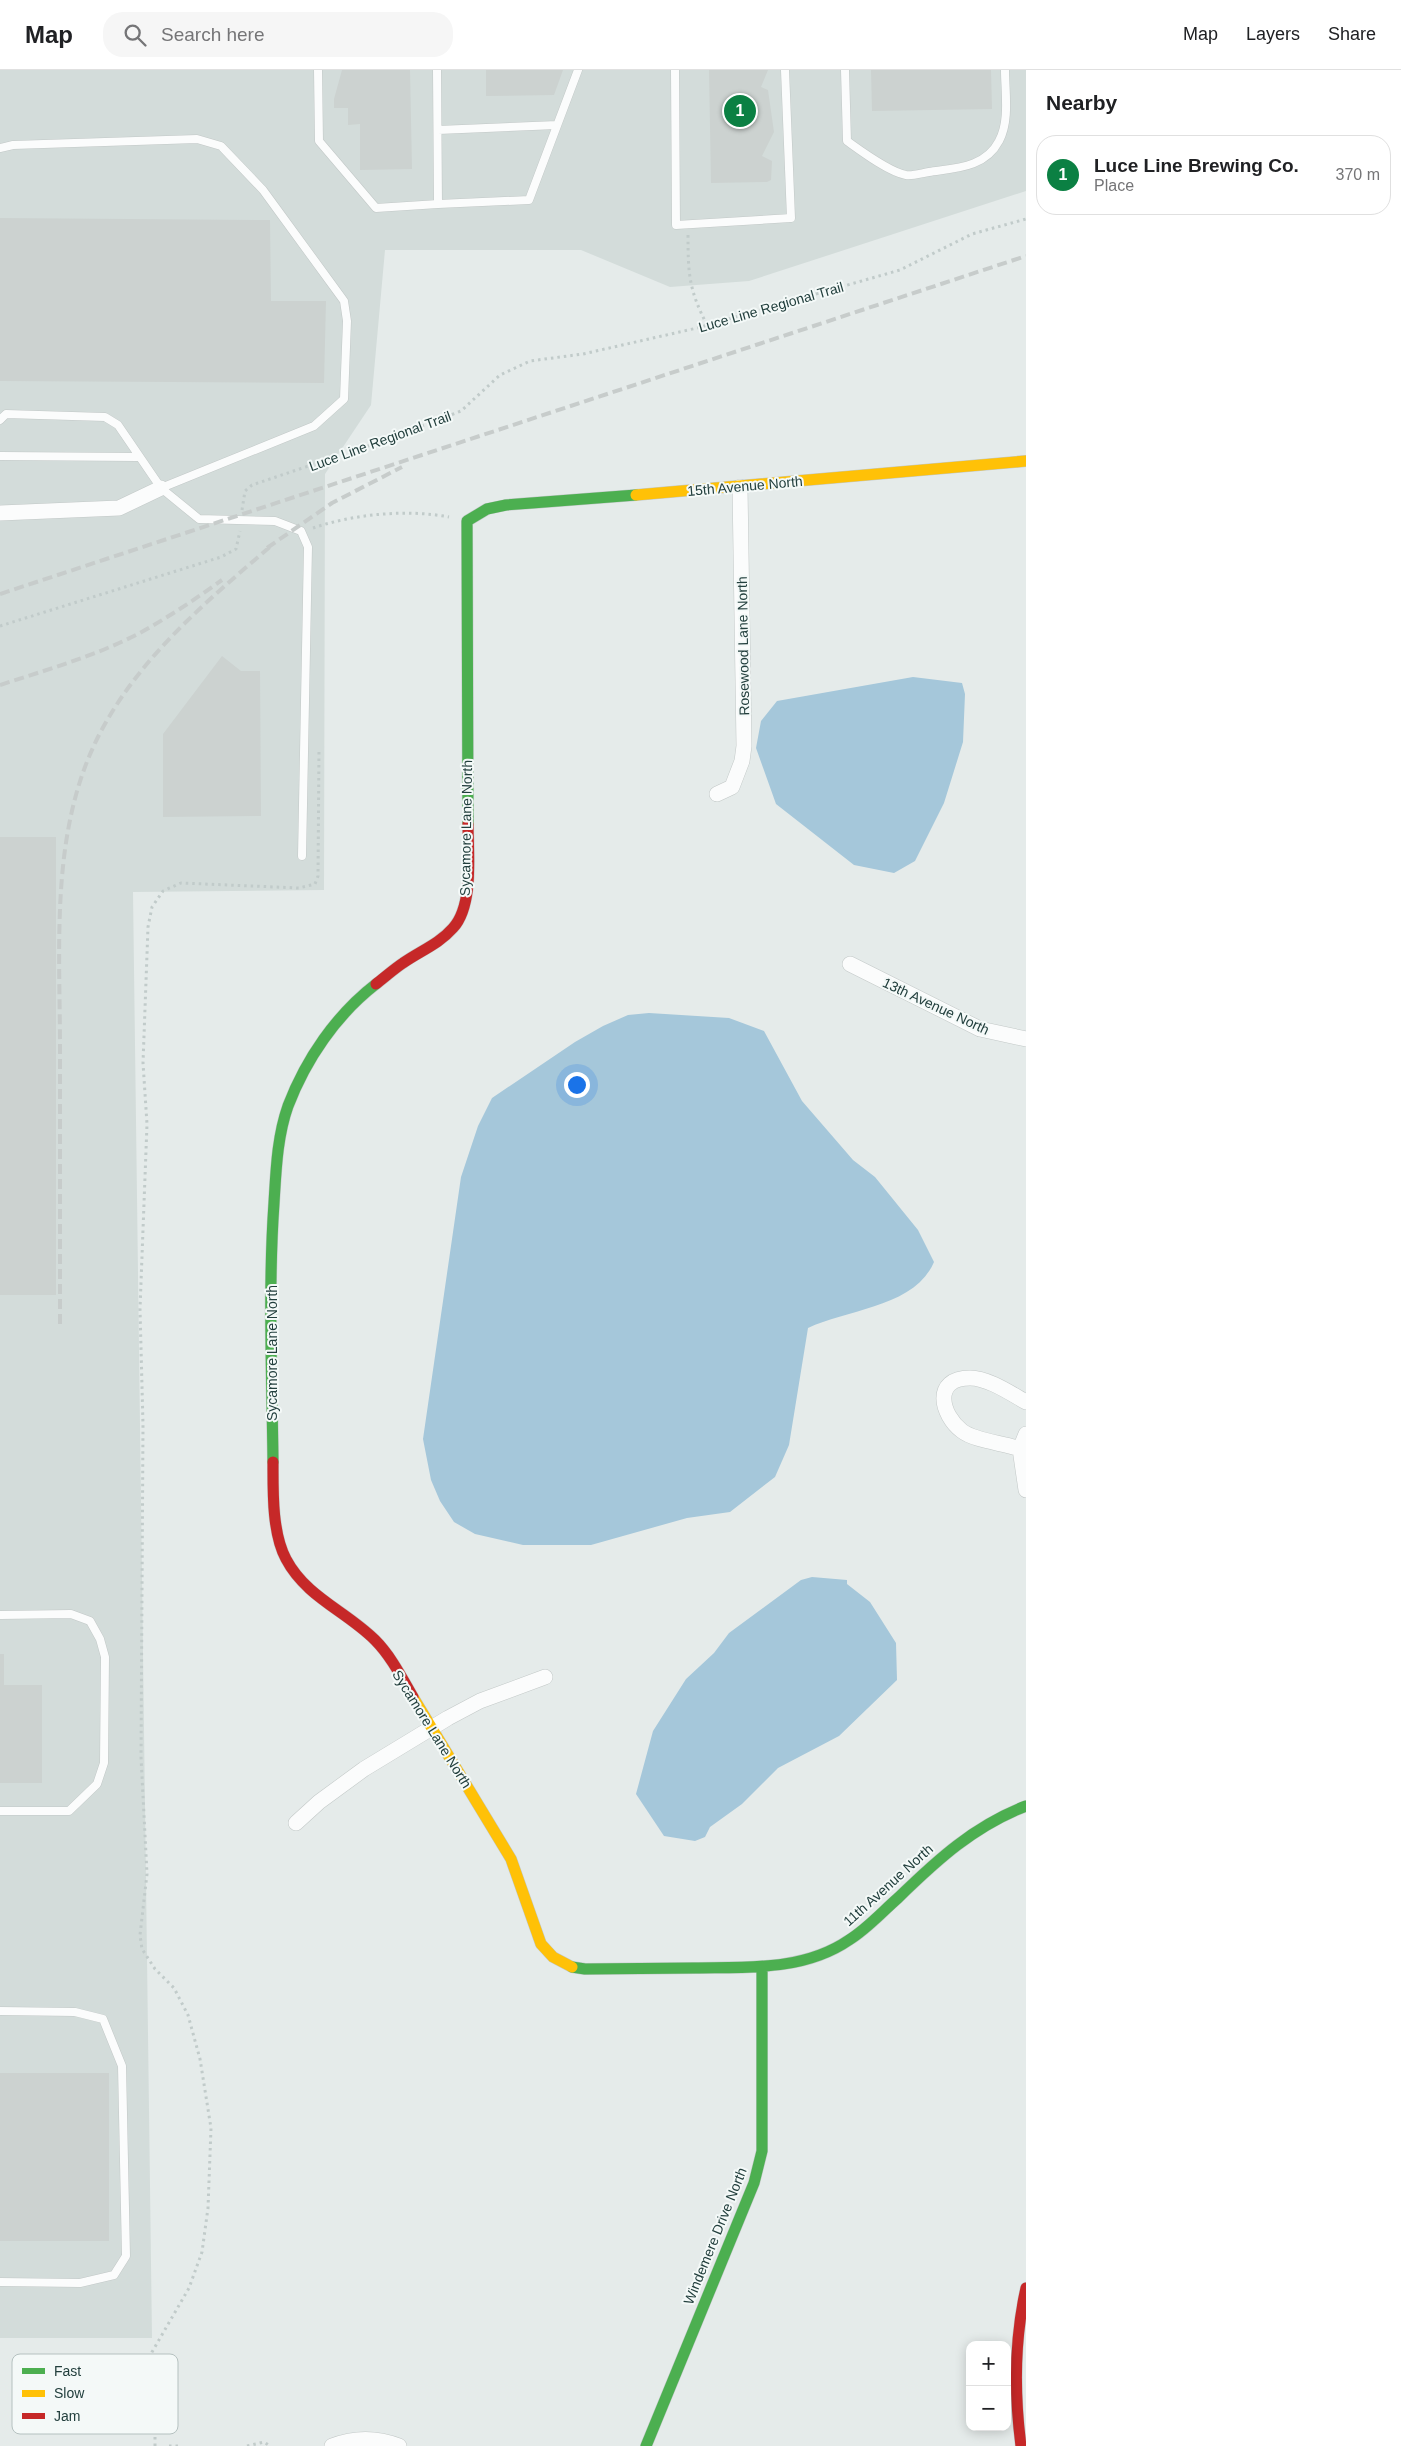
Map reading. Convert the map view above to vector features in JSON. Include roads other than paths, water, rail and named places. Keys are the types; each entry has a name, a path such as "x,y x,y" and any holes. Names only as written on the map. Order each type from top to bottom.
{"street":[{"name":"15th Avenue North","path":"467,521 487,509 506,505 740,487 1026,461"},
{"name":"Rosewood Lane North","path":"717,794 732,787 742,761 744,746 740,487"},
{"path":"0,513 119,508 161,488"},
{"name":"Sycamore Lane North","path":"467,521 468,889 462,913 456,927 440,940 403,963 368,990 334,1023 308,1062 288,1106 277,1154 272,1220 272,1497 286,1558 303,1585 375,1640 432,1728 511,1859 541,1944 553,1957 567,1966 585,1969 762,1967"},
{"name":"13th Avenue North","path":"850,964 980,1029 1026,1039"},
{"path":"1020,1449 963,1433 946,1411 942,1399 946,1388 956,1380 970,1378 982,1380 1026,1402"},
{"path":"1026,1434 1020,1449 1026,1490"},
{"path":"296,1823 319,1802 364,1769 432,1728 480,1701 544,1677"},
{"name":"11th Avenue North","path":"762,1967 790,1965 817,1957 843,1944 866,1927 956,1842 988,1822 1026,1806"},
{"name":"Windemere Drive North","path":"646,2446 754,2183 762,2152 762,1967"},
{"path":"1021,2446 1016,2412 1014,2361 1026,2288"},
{"path":"332,2446 348,2440 370,2438 399,2446"}],"lane":[{"path":"318,70 319,141 376,208 529,200 578,70"},
{"path":"437,70 438,204"},
{"path":"674,70 676,225 791,218 785,70"},
{"path":"845,70 846,142 873,160 906,175 964,167 978,162 989,154 999,141 1006,117 1005,70"},
{"path":"438,130 557,125"},
{"path":"0,148 13,145 198,139 221,146 263,190 344,301 347,321 344,399 332,412 314,426 161,488"},
{"path":"0,420 6,414 105,417 118,425 138,457 161,488 199,519 275,521 301,531 308,546 302,856"},
{"path":"0,456 138,457"},
{"path":"0,1615 71,1614 90,1621 100,1639 106,1657 104,1763 97,1784 69,1811 0,1811"},
{"path":"0,2011 76,2012 102,2019 122,2066 126,2246 126,2256 114,2275 80,2283 0,2282"}],"water":[{"path":"913,677 962,683 965,694 963,742 944,803 915,861 894,873 854,865 776,804 756,748 761,721 777,701"},
{"path":"649,1013 729,1018 764,1031 802,1101 853,1160 875,1177 918,1230 934,1262 925,1277 912,1289 896,1298 808,1328 789,1445 775,1477 730,1512 687,1518 591,1545 523,1545 475,1534 454,1522 440,1501 431,1480 423,1439 461,1177 478,1126 492,1098 575,1042 603,1026 628,1015"},
{"path":"812,1577 847,1580 847,1584 870,1602 896,1643 897,1680 839,1736 778,1768 742,1804 710,1827 705,1837 695,1841 664,1836 636,1794 653,1731 686,1679 714,1653 729,1633 801,1580"}],"railway":[{"path":"0,594 1026,256"},
{"path":"267,548 332,503 402,467"},
{"path":"60,1324 59,930 65,850 72,812 83,774 98,737 114,708 133,682 153,657 198,610 272,545"},
{"path":"0,685 69,663 136,635 169,616 222,580"}],"place":[{"name":"Luce Line Brewing Co.","path":"740,111"}]}
